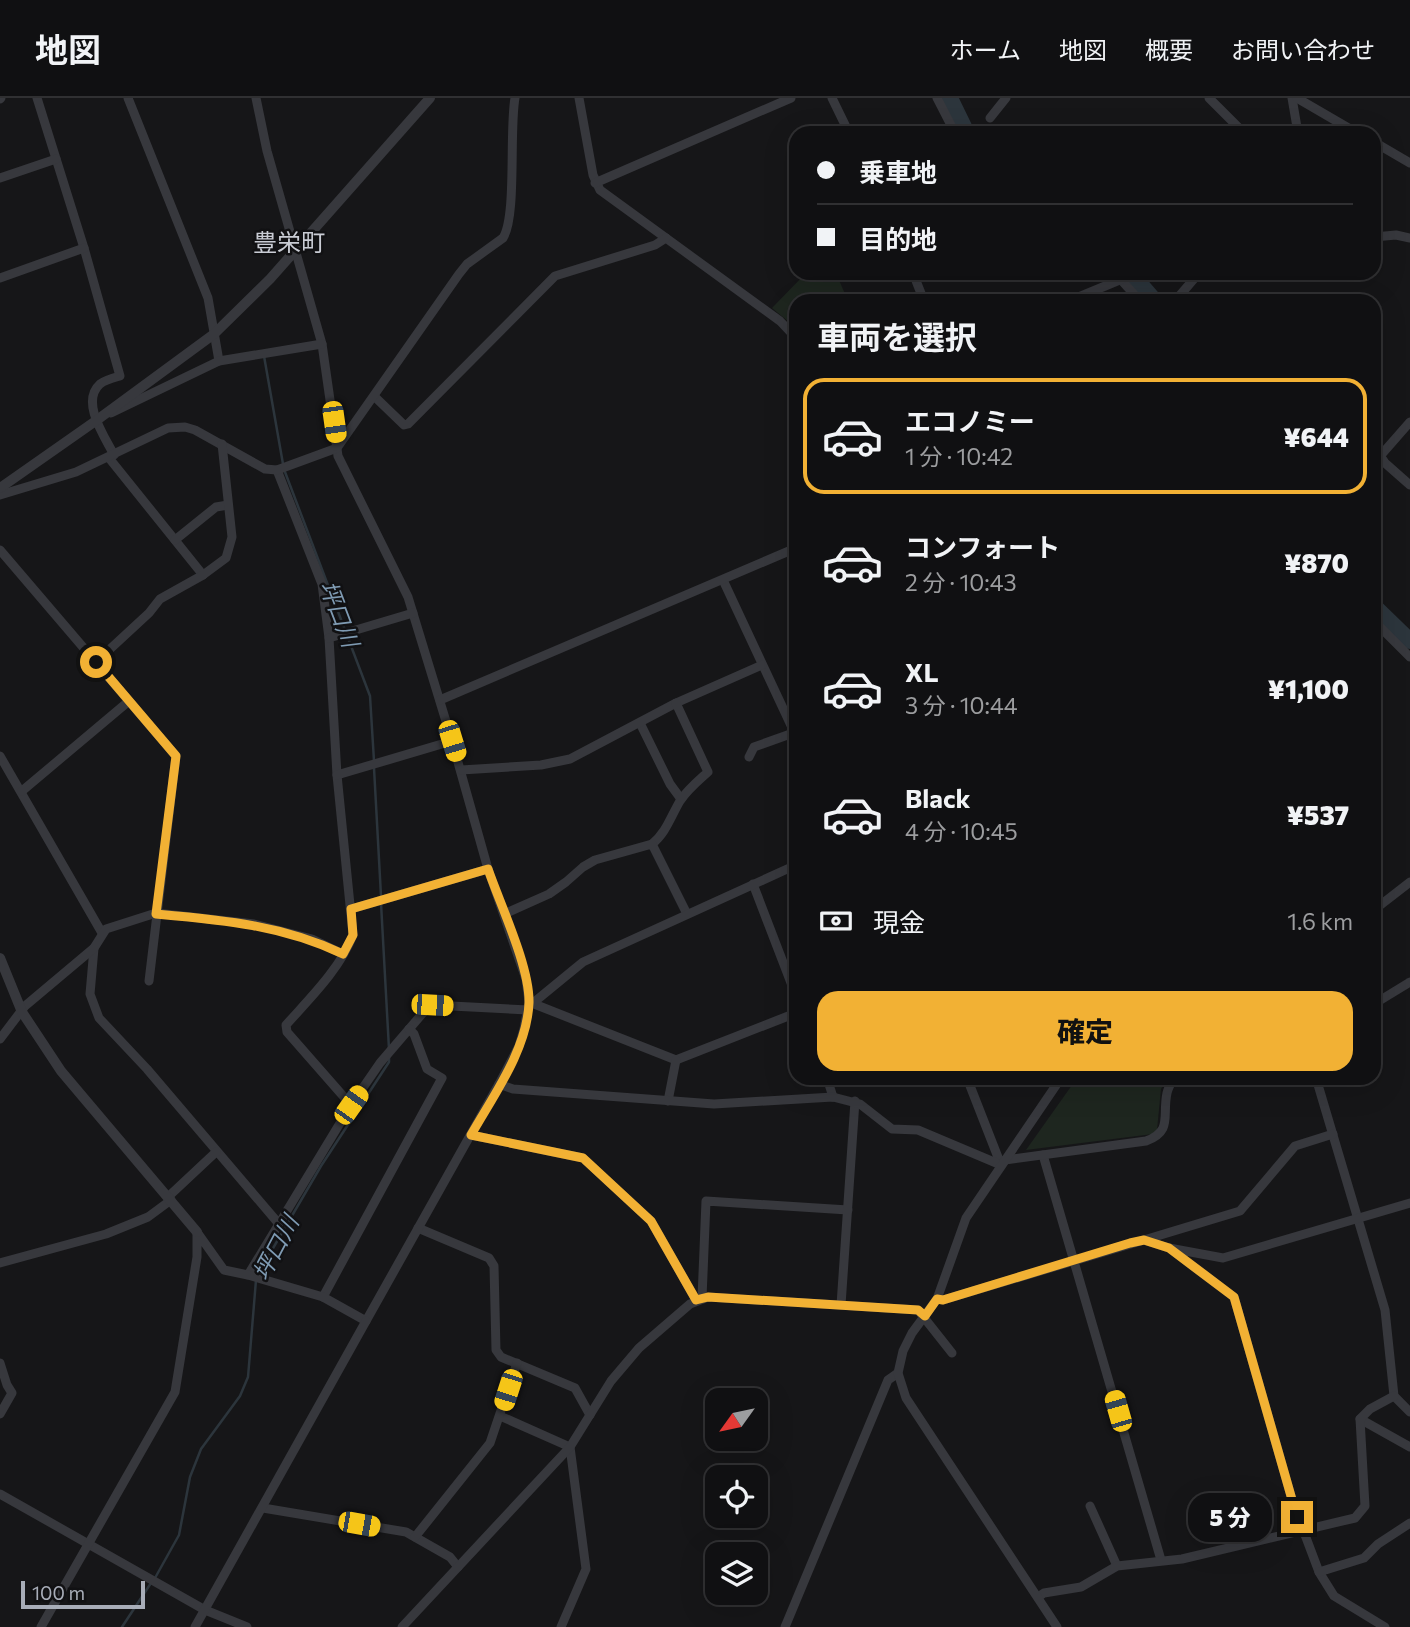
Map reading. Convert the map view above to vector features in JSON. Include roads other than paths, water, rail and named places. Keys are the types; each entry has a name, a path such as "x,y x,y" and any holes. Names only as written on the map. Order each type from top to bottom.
{"street":[{"path":"37,98 84,248 120,376 102,382 94,391 92,405 97,420 112,457 203,575"},
{"path":"128,98 208,298 219,361"},
{"path":"195,1627 499,1084 519,1046 530,1005 524,969 488,869 408,597 338,456 322,344 267,151 256,98"},
{"path":"0,488 214,334 270,279 430,98"},
{"path":"0,495 76,472 168,428 185,427 195,430 265,469 277,470 337,449 459,274 467,264 506,233 510,207 515,98"},
{"path":"579,98 595,183 600,190 780,321 789,331"},
{"path":"595,183 791,98"},
{"path":"831,98 845,126"},
{"path":"937,98 951,126"},
{"path":"990,118 1006,98"},
{"path":"1209,98 1237,126"},
{"path":"1294,98 1297,126"},
{"path":"1294,98 1344,126"},
{"path":"1381,146 1410,163"},
{"path":"0,178 56,159"},
{"path":"1381,236 1396,235 1410,238"},
{"path":"375,397 404,425 408,424 555,276 654,245 666,238"},
{"path":"0,278 84,248"},
{"path":"1083,294 1111,280"},
{"path":"1122,280 1134,294"},
{"path":"1181,294 1193,280"},
{"path":"97,420 219,361 322,344"},
{"path":"1381,455 1410,422"},
{"path":"96,662 149,613 160,598 203,575 226,558 232,537 222,444"},
{"path":"1381,461 1410,485"},
{"path":"277,470 322,584 330,638 337,775 353,935 319,988 286,1025 287,1032 351,1105"},
{"path":"175,540 216,507 228,505"},
{"path":"0,550 176,756 149,981"},
{"path":"440,700 789,551"},
{"path":"723,580 789,720"},
{"path":"330,638 413,613"},
{"path":"1381,628 1410,657"},
{"path":"461,770 561,762 676,703 762,665"},
{"path":"22,791 130,701"},
{"path":"504,914 550,894 595,860 652,844 660,838 681,799 708,772 676,703"},
{"path":"640,723 670,784 681,799"},
{"path":"749,757 754,747 789,736"},
{"path":"337,775 452,741"},
{"path":"0,756 102,933"},
{"path":"652,844 687,914"},
{"path":"530,1005 583,962 789,868"},
{"path":"351,909 488,869"},
{"path":"1381,905 1410,882"},
{"path":"753,884 789,978"},
{"path":"0,1039 25,1006 94,948 106,929 156,914 254,924 312,939 343,954"},
{"path":"94,948 90,994 99,1018 147,1069 279,1224"},
{"path":"0,958 22,1012 61,1071 170,1198 224,1270 323,1297 366,1321"},
{"path":"1381,1000 1410,982"},
{"path":"254,1277 279,1224 351,1105 389,1053 432,1005 530,1005 676,1060 789,1016"},
{"path":"323,1297 442,1078 427,1069 414,1034 409,1029"},
{"path":"668,1101 676,1060"},
{"path":"499,1084 513,1089 714,1104 833,1097 855,1101 892,1129 918,1130 1003,1162 1146,1141 1157,1137 1164,1130 1167,1091 1170,1085"},
{"path":"829,1085 833,1097"},
{"path":"970,1085 1003,1162"},
{"path":"1056,1085 966,1218 937,1299 912,1333 903,1352 898,1373 906,1398 1057,1627"},
{"path":"1318,1085 1385,1310 1394,1395 1410,1412"},
{"path":"841,1305 855,1101"},
{"path":"937,1299 943,1300 1240,1211 1295,1146 1334,1134"},
{"path":"471,1135 583,1158 651,1221 699,1299"},
{"path":"0,1263 106,1234 148,1217 216,1152"},
{"path":"1043,1156 1161,1560"},
{"path":"699,1299 706,1201 848,1210"},
{"path":"1144,1240 1169,1248 1223,1258 1410,1203"},
{"path":"418,1228 489,1258 494,1266 496,1350 501,1357 575,1388 590,1415"},
{"path":"41,1627 175,1392 197,1257 197,1232"},
{"path":"1169,1248 1234,1297 1302,1530 1318,1572 1334,1596 1385,1627"},
{"path":"402,1627 570,1447 611,1381 639,1348 699,1299 918,1310 952,1353"},
{"path":"0,1363 12,1393 0,1414"},
{"path":"415,1536 490,1443 517,1363"},
{"path":"785,1627 888,1380 898,1373"},
{"path":"1038,1597 1044,1593 1081,1587 1117,1566 1182,1559 1355,1518 1365,1506 1360,1419 1370,1409 1394,1395"},
{"path":"500,1416 570,1447"},
{"path":"1360,1419 1410,1447"},
{"path":"561,1627 586,1569 570,1447"},
{"path":"0,1494 205,1610 247,1627"},
{"path":"1090,1506 1117,1566"},
{"path":"263,1508 406,1532 450,1557 458,1567"},
{"path":"1318,1572 1364,1558 1378,1544 1410,1523"}],"waterway":[{"path":"950,98 964,126"},
{"path":"1137,280 1149,294"},
{"name":"坪口川","path":"264,356 283,464"},
{"name":"坪口川","path":"285,472 370,696 374,761"},
{"path":"1381,613 1410,641"},
{"name":"坪口川","path":"374,768 381,896"},
{"name":"坪口川","path":"381,903 389,1049"},
{"name":"坪口川","path":"258,1274 321,1166 389,1062 389,1055"},
{"name":"坪口川","path":"155,1578 179,1535 190,1477 201,1449 240,1396 248,1377 256,1280"},
{"name":"坪口川","path":"122,1627 151,1583"}],"district":[{"name":"豊栄町","path":"289,243"}]}
